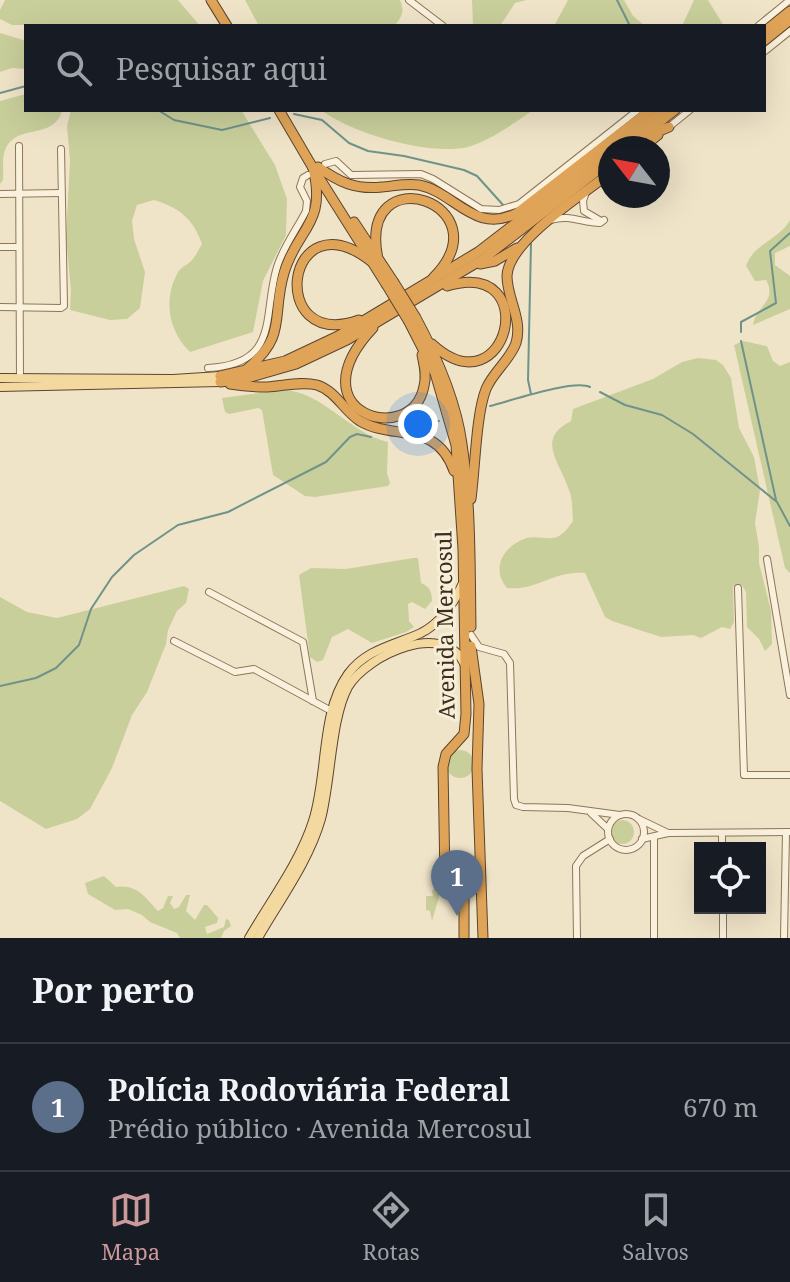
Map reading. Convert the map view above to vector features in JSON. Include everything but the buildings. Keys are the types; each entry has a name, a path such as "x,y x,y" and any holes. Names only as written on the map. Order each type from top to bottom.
{"highway":[{"path":"211,0 226,24"},
{"path":"766,30 790,11"},
{"path":"766,39 790,20"},
{"path":"280,112 413,320 441,371 459,430 469,522"},
{"path":"316,168 358,188 409,184 425,187 469,213 501,218 517,213 642,112"},
{"path":"630,136 661,112"},
{"path":"648,136 673,112"},
{"path":"654,136 669,127"},
{"path":"220,379 244,379 296,364 382,315 478,252 598,161"},
{"path":"243,372 261,357 276,330 284,274 316,209 316,168"},
{"path":"220,379 285,361 433,290 473,266 598,170"},
{"path":"473,266 495,261 522,245 598,182"},
{"path":"375,260 375,228 386,208 411,197 433,202 448,218 453,240 451,251 442,266 421,288"},
{"path":"469,522 481,404 487,387 516,344 517,318 507,276 509,264 522,245"},
{"path":"375,260 347,246 322,247 309,254 300,266 295,280 296,295 309,315 327,323 353,322 382,315"},
{"path":"422,338 446,356 471,361 495,350 506,328 506,312 502,303 484,285 459,282 433,290"},
{"path":"382,315 353,352 345,372 349,397 367,414 377,418 393,417 408,411 419,399 424,389 425,372 422,338"},
{"name":"Avenida Mercosul","path":"422,338 456,445 469,667 479,704 479,860 483,938"},
{"path":"220,379 266,387 321,386 360,421 412,433 434,443 453,467 458,486"},
{"name":"Avenida Mercosul","path":"464,938 464,894 445,879 443,761 464,734 471,635 469,522"},
{"path":"445,859 447,868 457,874 470,874 479,860"}],"main road":[{"path":"0,378 220,379"},
{"path":"0,387 220,379"},
{"path":"249,938 268,914 314,838 339,688 349,671 376,650 430,627 450,607 464,582"},
{"path":"336,713 355,676 367,665 394,651 422,644 441,644 460,655 469,667"},
{"path":"258,938 268,914"}],"street":[{"path":"409,0 440,24"},
{"path":"760,24 790,0"},
{"path":"766,50 790,31"},
{"path":"208,368 238,362 262,340 269,323 278,263 307,208 300,187 303,178 316,168 336,161 351,175 425,175 476,207 499,210 519,204 642,112"},
{"path":"669,127 688,112"},
{"path":"19,146 20,378"},
{"path":"0,307 64,306 61,149"},
{"path":"550,221 571,217 589,223 604,220 595,219 584,211 586,192"},
{"path":"0,194 61,193"},
{"path":"0,247 19,247"},
{"path":"767,559 790,695"},
{"path":"738,588 744,775 790,775"},
{"path":"209,592 303,642 313,701"},
{"path":"471,635 479,647 504,654 510,663 516,805 628,814 668,833"},
{"path":"174,641 235,672 254,669 336,713"},
{"path":"469,667 478,655 487,650"},
{"path":"591,813 608,829"},
{"path":"620,815 612,820 608,829 610,839 623,849 668,833 788,832 784,938"},
{"path":"639,819 644,829 640,841"},
{"path":"722,833 722,842"},
{"path":"654,838 654,938"},
{"path":"577,938 576,866 583,856 610,839"},
{"path":"640,841 654,856"},
{"path":"723,914 723,938"}],"green space":[{"path":"5,0 178,0 198,24 12,25 0,19"},
{"path":"245,0 400,0 402,4 401,17 396,24 258,24"},
{"path":"472,0 527,0 515,3 501,24 473,24"},
{"path":"568,0 624,0 633,16 643,24 555,24"},
{"path":"694,0 708,0 723,24 683,24"},
{"path":"0,33 24,40 24,69 12,68 0,72"},
{"path":"24,95 24,112 61,112 51,126 24,134 9,144 4,154 3,180 0,184 0,101"},
{"path":"70,112 242,112 275,165 287,199 286,235 263,281 253,332 190,352 183,344 170,316 170,295 178,272 193,259 202,244 184,215 154,200 137,205 132,221 134,239 145,272 140,308 127,319 110,320 70,310 66,237 70,161 67,126"},
{"path":"324,112 530,112 484,141 452,149 392,141"},
{"path":"790,220 790,246 775,253 775,265 790,276 790,309 753,325 768,299 769,287 766,280 755,281 746,266 754,252 779,233"},
{"path":"743,341 767,346 773,361 780,366 790,362 790,573 785,568 734,345"},
{"path":"698,358 716,360 731,378 739,428 754,457 760,490 755,523 759,563 771,611 772,644 765,651 747,627 746,592 742,585 734,585 733,588 734,622 730,629 722,627 701,638 693,635 661,637 605,617 585,573 564,574 527,586 507,588 500,573 502,558 519,541 556,537 573,521 572,501 552,443 560,428 571,421 573,409 653,379 682,362"},
{"path":"284,390 312,398 362,431 388,442 388,486 315,497 305,496 273,475 262,410 258,408 229,414 225,412 222,398"},
{"path":"418,558 421,583 432,595 432,601 425,609 412,602 408,604 409,621 414,627 372,643 348,629 332,637 323,660 317,662 310,657 299,575 311,568 346,569"},
{"path":"184,586 189,589 186,603 177,611 168,630 166,644 147,692 132,715 112,768 90,809 77,819 46,829 0,801 0,597 27,612 57,618"},
{"path":"460,750 470,754 474,764 470,774 460,778 450,774 446,764 450,754"},
{"path":"622,820 633,827 634,832 627,843 622,844 611,837 610,832 617,821"},
{"path":"104,876 116,887 136,890 158,911 163,908 168,896 173,896 170,903 174,909 179,907 186,895 190,895 186,911 195,920 204,905 218,918 217,923 205,927 207,934 224,927 226,919 231,926 221,938 180,938 177,933 150,922 142,915 128,909 115,910 88,894 85,883"},
{"path":"437,884 441,890 432,921 430,911 426,910 426,896 433,896 432,891"}],"waterway":[{"path":"617,0 629,24"},
{"path":"0,93 24,87"},
{"path":"161,112 174,120 222,130 270,118"},
{"path":"294,114 322,120 349,143 368,151 464,170 477,176 504,206"},
{"path":"741,332 741,322 776,303 770,251 790,233"},
{"path":"531,244 528,380 531,394"},
{"path":"741,341 776,500"},
{"path":"490,406 557,388 590,387"},
{"path":"600,392 625,405 662,415 693,434 777,502 790,526"},
{"path":"411,427 439,421"},
{"path":"0,686 36,678 56,668 79,645 91,609 112,577 134,555 178,525 228,512 326,462 350,437 357,434 371,437"}],"place":[{"name":"Polícia Rodoviária Federal","path":"457,916"}]}
